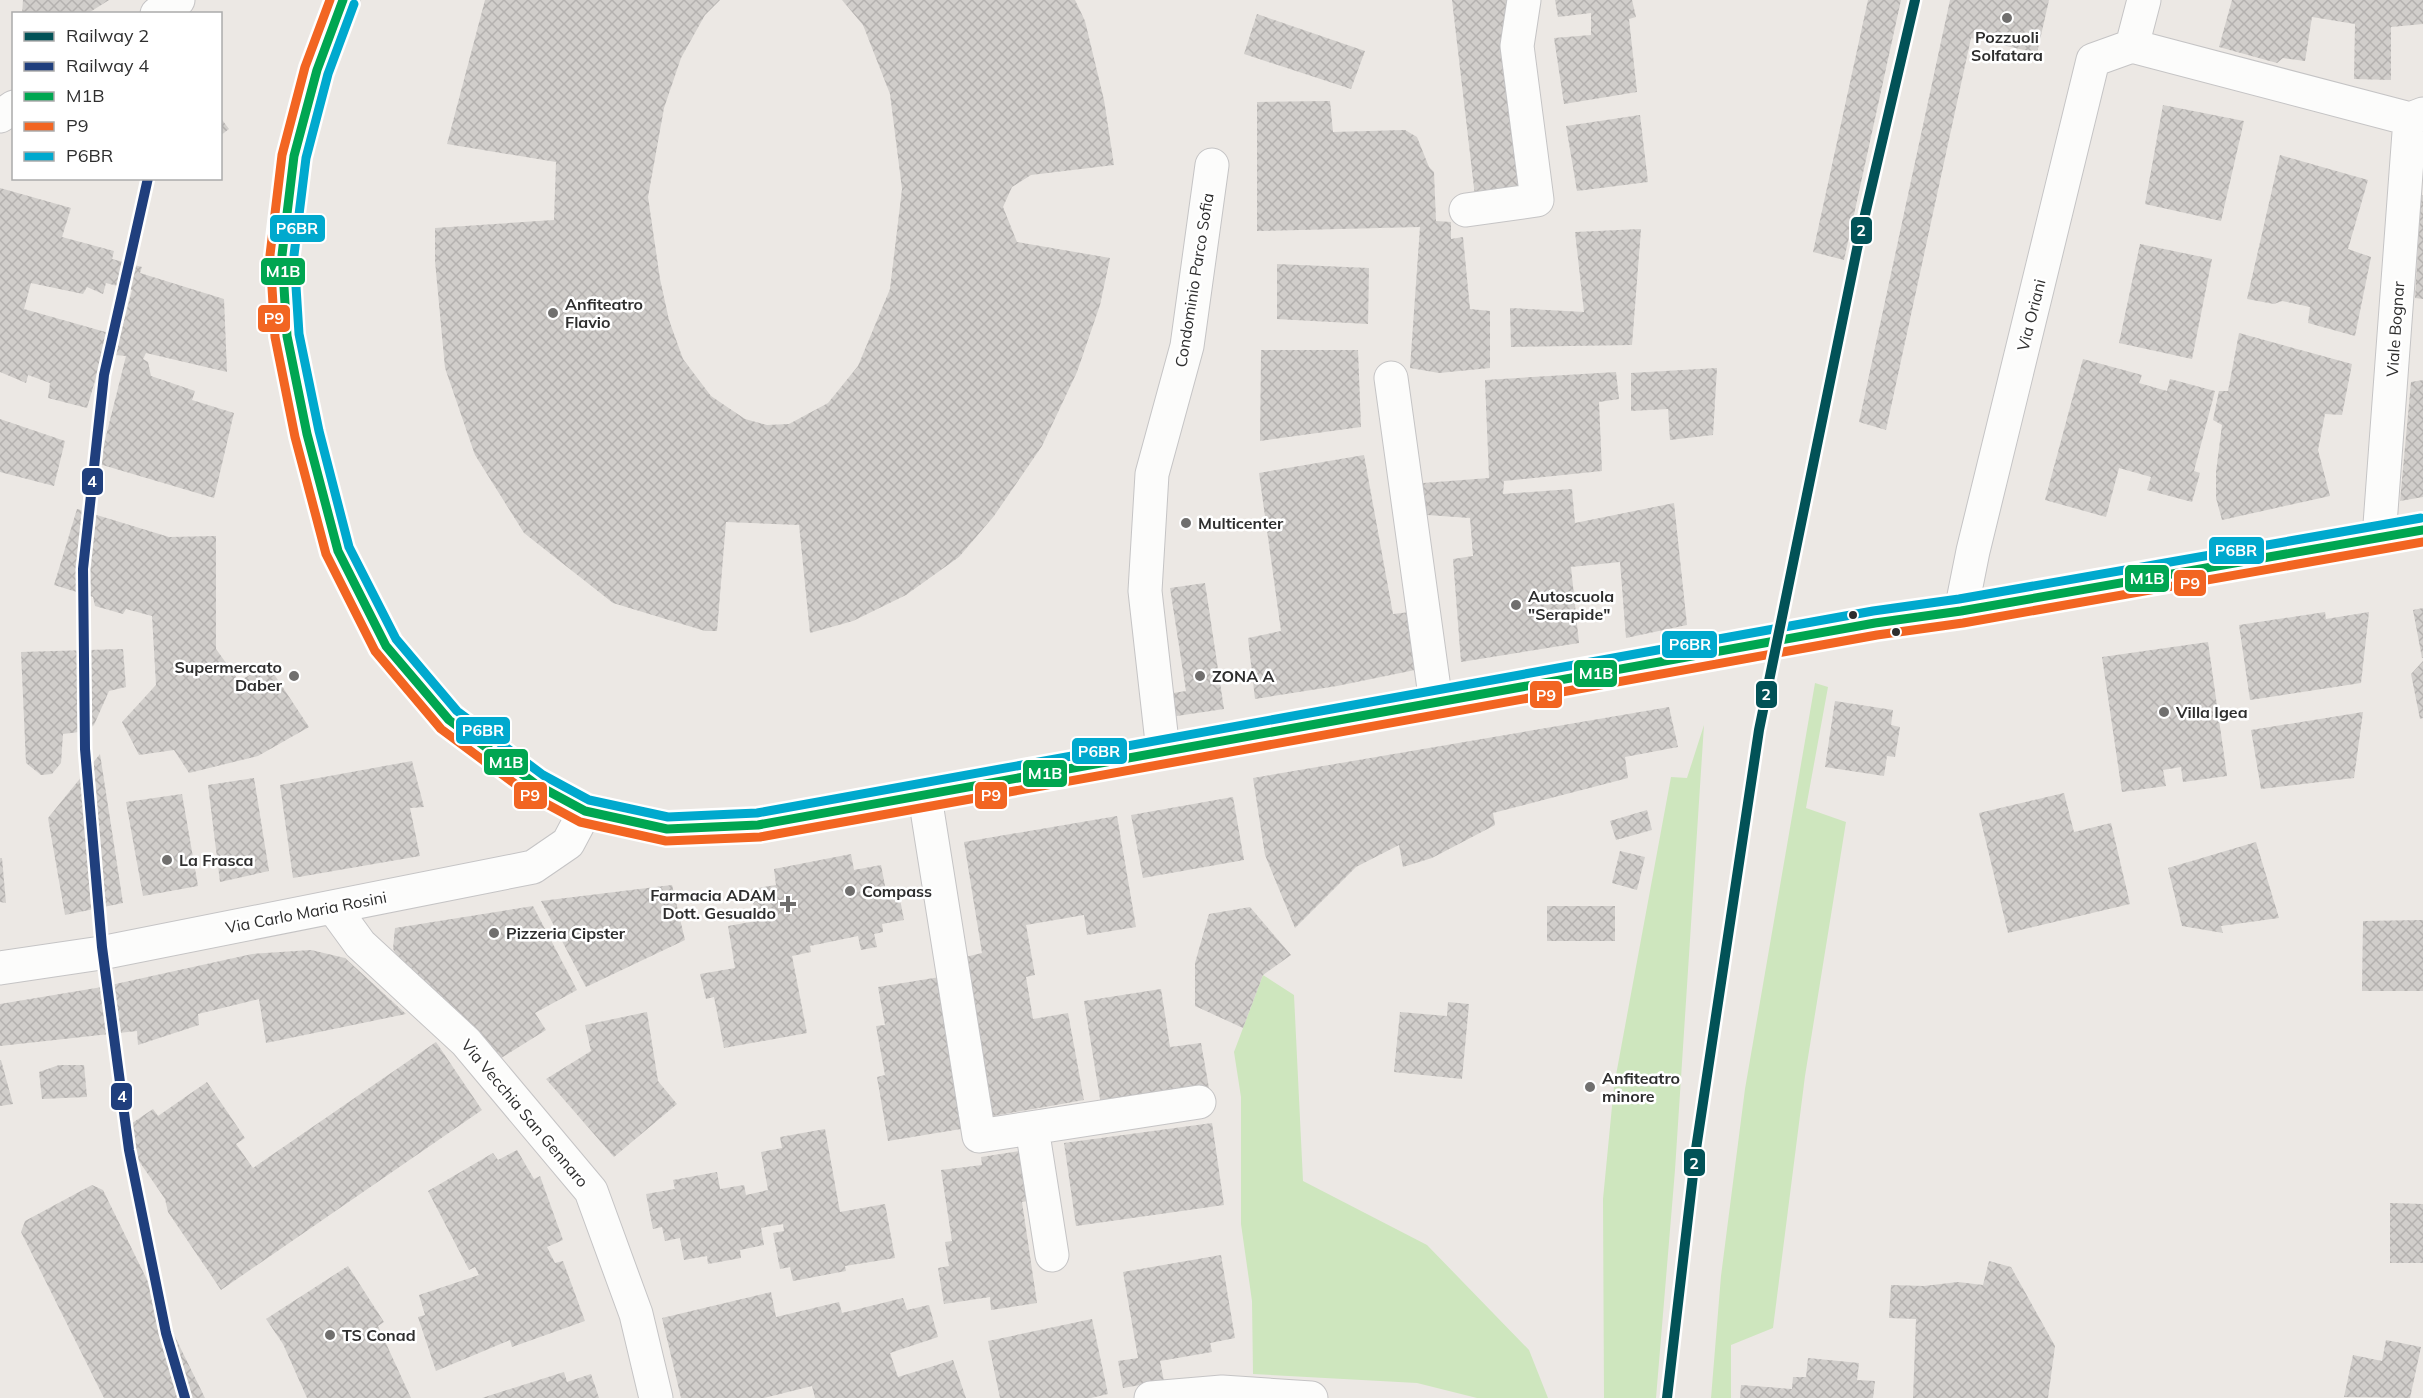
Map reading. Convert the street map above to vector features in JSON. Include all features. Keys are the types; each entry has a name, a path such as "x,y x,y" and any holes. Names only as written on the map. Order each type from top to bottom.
{"main road":[{"path":"343,0 317,70 294,156 282,255 287,336 307,434 338,551 386,646 449,720 537,784 585,811 667,829 758,825 889,801 925,797 1163,751 1875,624 2423,530"}],"street":[{"path":"160,12 178,0"},
{"path":"1466,210 1537,200 1517,46 1524,0"},
{"path":"2132,46 2144,0"},
{"name":"Viale Bognar","path":"2132,46 2417,117 2379,538"},
{"name":"Via Oriani","path":"1961,611 1973,551 2093,60 2132,46"},
{"name":"Condominio Parco Sofia","path":"1163,751 1144,591 1152,474 1186,346 1212,165"},
{"path":"1391,378 1436,703"},
{"path":"925,797 979,1136 1199,1102"},
{"name":"Via Carlo Maria Rosini","path":"0,968 101,953 533,867 568,843 585,811"},
{"name":"Via Vecchia San Gennaro","path":"333,906 360,944 466,1042 591,1191 636,1314 656,1398"},
{"path":"1032,1128 1052,1255"},
{"path":"1150,1398 1222,1392 1311,1398"}],"green space":[{"path":"1815,683 1828,687 1806,808 1846,822 1805,1076 1773,1328 1731,1345 1731,1398 1711,1398 1721,1276 1745,1089"},
{"path":"1704,725 1675,1170 1656,1398 1604,1398 1603,1199 1614,1086 1671,777 1687,778"},
{"path":"1263,975 1294,995 1303,1181 1427,1245 1529,1350 1548,1398 1477,1398 1417,1383 1253,1374 1252,1301 1241,1224 1241,1097 1234,1052"}],"building":[{"path":"23,0 109,0 90,12 22,12"},
{"name":"Anfiteatro Flavio","path":"485,0 720,0 705,15 681,58 664,108 648,197 660,279 669,320 683,359 711,396 745,419 767,425 789,424 828,403 858,366 890,289 902,189 890,94 863,25 842,0 1075,0 1085,21 1104,100 1114,165 1031,175 1012,187 1003,207 1017,242 1110,258 1100,305 1077,372 1042,446 994,516 959,557 906,595 853,621 810,633 799,525 726,522 717,631 705,631 613,603 524,533 475,455 445,368 435,261 435,228 554,220 556,162 447,144"},
{"path":"1452,0 1514,0 1530,197 1476,205"},
{"path":"1555,0 1632,0 1636,17 1629,19 1637,92 1564,104 1554,38 1591,35 1591,13 1558,17"},
{"path":"1868,0 1901,0 1844,260 1813,252"},
{"path":"1950,0 2049,0 2037,53 1971,38 1886,430 1859,422"},
{"path":"2232,0 2423,0 2423,24 2391,27 2391,80 2354,79 2355,24 2312,17 2305,61 2283,58 2277,63 2219,47"},
{"path":"1257,14 1365,51 1351,89 1244,54"},
{"path":"1330,101 1333,132 1405,130 1417,137 1429,167 1434,172 1436,221 1451,222 1451,239 1463,237 1470,309 1490,311 1490,368 1439,373 1410,368 1420,227 1257,231 1257,102"},
{"path":"2163,105 2244,121 2221,221 2145,204"},
{"path":"1640,115 1648,182 1577,191 1566,126"},
{"path":"222,120 229,129 222,134"},
{"path":"2280,155 2368,180 2348,249 2371,257 2355,336 2308,323 2310,307 2282,301 2274,304 2247,299"},
{"path":"0,188 71,208 62,237 114,251 112,259 142,267 140,273 224,299 227,372 146,353 143,359 148,362 151,376 195,391 192,400 234,413 214,498 99,464 126,356 115,355 132,290 106,283 103,294 87,287 83,294 31,283 24,309 109,333 87,408 48,398 50,383 28,375 26,383 0,372"},
{"path":"2421,195 2423,195 2423,299 2415,298"},
{"path":"1641,229 1632,345 1511,347 1510,308 1584,312 1575,232"},
{"path":"2140,244 2212,259 2192,359 2119,343"},
{"path":"1277,264 1369,268 1368,324 1277,319"},
{"path":"2239,333 2352,364 2342,415 2325,414 2318,450 2330,496 2222,520 2216,498 2216,472 2222,425 2213,420 2219,391 2228,391"},
{"path":"1261,350 1358,350 1361,427 1260,441"},
{"path":"2083,359 2142,375 2139,383 2167,391 2170,379 2215,391 2194,471 2200,473 2192,502 2147,490 2151,477 2119,468 2106,517 2045,500"},
{"path":"1717,368 1713,435 1670,440 1668,409 1631,411 1631,373"},
{"path":"1616,372 1619,399 1599,402 1602,471 1504,481 1503,494 1572,489 1575,523 1674,503 1687,625 1626,638 1620,562 1571,567 1579,643 1461,662 1453,559 1473,556 1470,518 1413,514 1410,484 1489,478 1485,380"},
{"path":"2423,380 2423,497 2400,501 2411,382"},
{"path":"0,419 65,441 54,486 0,472"},
{"path":"1364,455 1393,614 1410,612 1420,669 1337,686 1255,699 1248,638 1281,631 1259,473"},
{"path":"77,509 169,537 216,536 216,649 239,681 268,665 309,727 258,756 189,773 174,750 139,755 122,722 156,685 152,616 126,609 123,614 95,606 93,597 54,585"},
{"path":"1205,583 1224,709 1170,717 1167,694 1186,691 1170,588"},
{"path":"2423,608 2423,658 2422,658 2413,610"},
{"path":"2325,612 2326,619 2369,612 2361,683 2250,700 2239,625"},
{"name":"Villa Igea","path":"2208,642 2227,776 2183,782 2181,767 2163,770 2166,786 2122,792 2102,657"},
{"path":"123,649 126,687 109,691 94,725 87,731 63,734 61,763 52,774 41,775 26,763 21,652"},
{"path":"2423,661 2423,718 2420,719 2411,674"},
{"path":"1835,701 1893,710 1891,725 1900,727 1895,757 1887,756 1884,776 1825,767"},
{"path":"1669,707 1678,747 1625,757 1628,778 1493,813 1495,825 1432,858 1403,867 1399,845 1356,867 1295,928 1265,855 1253,778"},
{"path":"2363,712 2354,778 2261,789 2251,730"},
{"path":"100,754 123,903 65,915 48,818"},
{"path":"412,761 424,807 410,808 420,856 293,878 280,785"},
{"path":"254,778 269,871 220,882 208,785"},
{"path":"2064,793 2074,832 2111,823 2130,904 2008,933 1979,813"},
{"path":"182,794 198,886 143,896 126,802"},
{"path":"1233,797 1244,860 1143,878 1131,815"},
{"path":"1647,810 1652,830 1616,840 1610,821"},
{"path":"1117,816 1136,927 1087,935 1084,915 1026,925 1035,975 1026,977 1033,1019 1068,1013 1084,1100 993,1116 965,957 982,953 964,842"},
{"path":"2256,842 2279,918 2221,926 2223,933 2182,926 2168,868"},
{"path":"1620,851 1645,857 1637,890 1612,883"},
{"path":"851,854 854,870 881,865 887,896 899,894 904,920 882,924 883,932 874,934 877,947 861,950 858,936 810,946 811,952 792,956 807,1033 724,1048 714,997 706,999 700,974 735,968 728,926 756,921 751,889 776,885 774,869"},
{"path":"0,858 2,858 6,903 0,902"},
{"path":"672,885 685,940 586,987 541,901"},
{"path":"533,906 577,990 535,1013 546,1030 498,1060 400,961 393,949 395,928"},
{"path":"1547,906 1615,906 1615,941 1547,941"},
{"path":"1250,907 1291,955 1263,975 1243,1028 1195,1006 1195,963 1209,914"},
{"path":"2423,920 2423,991 2362,991 2363,921"},
{"path":"311,950 345,958 406,1014 266,1043 259,999 198,1014 199,1025 138,1045 137,1031 0,1046 0,1004 102,987 252,954"},
{"path":"940,977 967,1128 888,1141 877,1077 885,1075 876,1026 885,1025 878,987"},
{"path":"1161,989 1170,1047 1201,1043 1209,1088 1101,1105 1084,1001"},
{"path":"1448,1002 1469,1004 1462,1079 1394,1072 1400,1012 1447,1016"},
{"path":"647,1012 658,1081 677,1104 614,1157 546,1079 591,1051 585,1025"},
{"path":"436,1042 482,1110 221,1290 168,1212 165,1199 119,1132 153,1109 158,1116 207,1082 245,1138 236,1144 253,1168"},
{"path":"0,1060 13,1104 0,1106"},
{"path":"59,1065 84,1065 87,1097 42,1099 39,1072"},
{"path":"1212,1123 1224,1205 1076,1226 1064,1143"},
{"path":"825,1129 840,1212 885,1204 895,1258 845,1266 846,1271 793,1281 790,1267 780,1269 773,1233 784,1231 783,1224 761,1228 764,1245 740,1250 741,1258 708,1264 707,1256 684,1260 680,1238 665,1241 662,1227 653,1229 646,1194 675,1189 673,1180 717,1172 720,1189 744,1185 746,1195 768,1190 761,1152 782,1148 780,1137"},
{"path":"517,1150 534,1179 540,1176 563,1240 547,1247 555,1263 563,1261 585,1321 512,1347 510,1340 436,1371 418,1317 425,1315 419,1295 479,1275 475,1267 469,1270 428,1191 493,1153 498,1160"},
{"path":"1020,1151 1028,1201 1022,1202 1037,1303 991,1310 990,1297 944,1304 938,1268 949,1266 945,1242 952,1241 941,1170 982,1165 981,1157"},
{"path":"92,1185 103,1190 205,1398 104,1398 21,1232 25,1221"},
{"path":"2390,1203 2423,1204 2423,1263 2390,1263"},
{"path":"1221,1255 1235,1338 1210,1343 1212,1352 1160,1361 1164,1381 1123,1388 1118,1361 1138,1358 1123,1272"},
{"path":"1989,1261 2011,1267 2055,1346 2048,1398 1913,1398 1916,1319 1889,1318 1891,1285 1924,1286 1958,1282 1983,1285"},
{"name":"TS Conad","path":"348,1266 384,1322 378,1326 411,1398 307,1398 283,1344 266,1319"},
{"path":"771,1292 776,1317 839,1302 842,1313 903,1298 907,1310 929,1305 938,1337 890,1353 898,1377 953,1360 966,1398 815,1398 812,1386 764,1398 681,1398 662,1318"},
{"path":"1092,1319 1108,1394 1091,1398 1000,1398 988,1341"},
{"path":"2386,1340 2421,1347 2410,1398 2344,1397 2353,1355 2382,1361"},
{"path":"1808,1358 1859,1363 1857,1380 1875,1381 1873,1398 1740,1398 1741,1385 1792,1389 1793,1377 1806,1377"},
{"path":"564,1372 567,1382 591,1374 599,1398 482,1398"}],"rail line":[{"name":"2","path":"1667,1398 1696,1149 1759,730 1857,249 1915,0"},
{"name":"4","path":"148,180 104,375 83,569 85,749 102,947 129,1150 166,1333 185,1398"}],"transit line":[{"name":"P9","path":"330,0 305,67 282,155 270,255 275,337 295,437 326,554 375,651 441,729 530,795 580,822 666,841 760,837 1877,635 1963,623 2423,542"},
{"name":"M1B","path":"343,0 317,70 294,156 282,255 287,336 307,434 338,551 386,646 449,720 537,785 585,811 667,829 758,825 1875,623 1961,611 2423,530"},
{"name":"P6BR","path":"354,4 328,74 306,158 294,255 299,334 319,431 349,547 396,639 457,711 543,775 589,800 668,817 757,813 1873,611 1959,599 2421,518"}],"place":[{"name":"Pozzuoli Solfatara","path":"2007,18"},
{"name":"Anfiteatro Flavio","path":"553,313"},
{"name":"Multicenter","path":"1186,523"},
{"name":"Autoscuola \"Serapide\"","path":"1516,605"},
{"name":"Supermercato Daber","path":"294,676"},
{"name":"ZONA A","path":"1200,676"},
{"name":"Villa Igea","path":"2164,712"},
{"name":"La Frasca","path":"167,860"},
{"name":"Compass","path":"850,891"},
{"name":"Farmacia ADAM Dott. Gesualdo","path":"788,904"},
{"name":"Pizzeria Cipster","path":"494,933"},
{"name":"Anfiteatro minore","path":"1590,1087"},
{"name":"TS Conad","path":"330,1335"}]}
